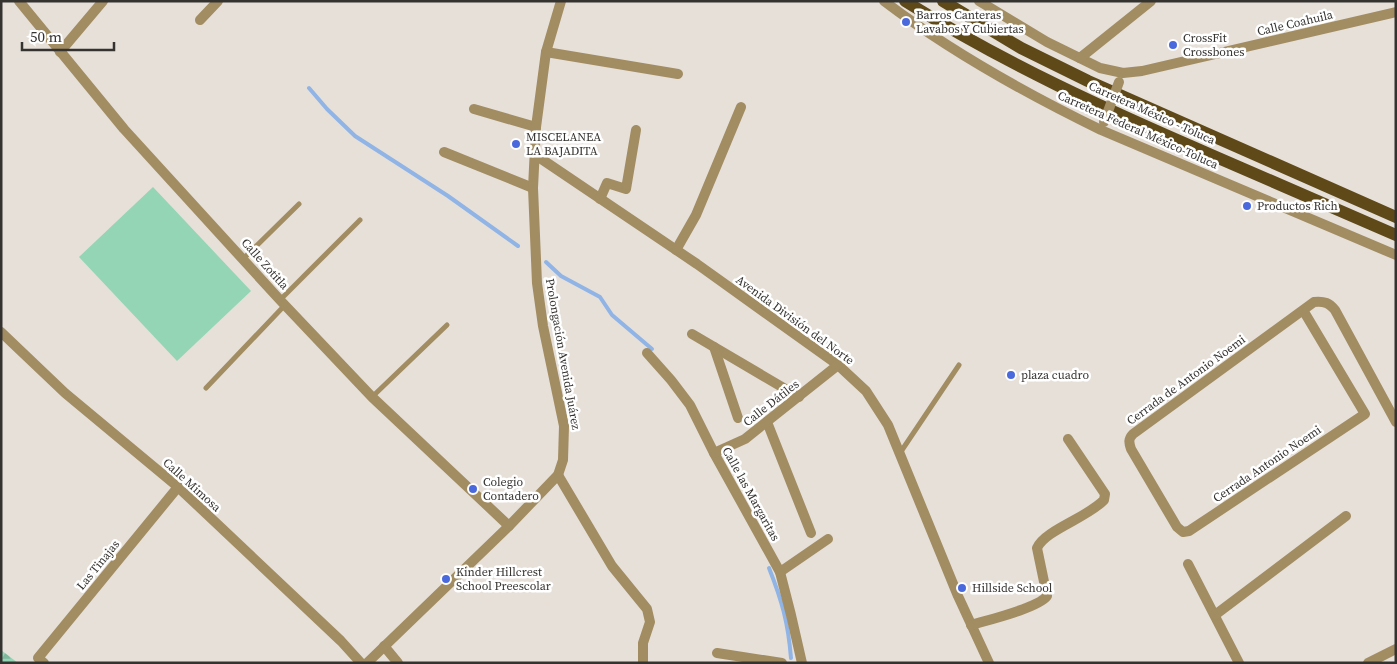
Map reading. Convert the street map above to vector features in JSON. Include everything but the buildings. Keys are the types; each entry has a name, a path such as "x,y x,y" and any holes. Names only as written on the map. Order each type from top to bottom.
{"main road":[{"name":"Carretera México - Toluca","path":"905,1 942,25 1072,92 1396,235"},
{"name":"Carretera México - Toluca","path":"943,1 1021,48 1088,81 1396,217"}],"street":[{"name":"Calle Zotitla","path":"19,1 62,48 124,129 283,302 372,397 510,526"},
{"path":"62,48 103,1"},
{"path":"200,20 218,1"},
{"name":"Prolongación Avenida Juárez","path":"558,475 563,460 564,426 543,326 537,283 533,188 536,127 561,1"},
{"name":"Carretera Federal México-Toluca","path":"884,1 940,41 1054,107 1396,254"},
{"name":"Calle Coahuila","path":"979,1 1047,42 1121,77 1396,12"},
{"path":"1080,58 1151,1"},
{"path":"551,53 678,74"},
{"path":"1102,126 1121,77"},
{"path":"676,250 696,214 741,107"},
{"path":"474,109 536,127"},
{"path":"600,198 607,183 626,189 636,130"},
{"path":"444,152 533,188"},
{"name":"Avenida División del Norte","path":"534,154 676,250 838,365 866,391 888,425 958,596 989,663"},
{"name":"Cerrada de Antonio Noemi","path":"1183,532 1177,527 1131,449 1130,437 1314,302 1324,301 1329,303 1335,310 1396,422"},
{"name":"Cerrada Antonio Noemi","path":"1183,532 1189,531 1365,414 1303,310"},
{"name":"Calle Mimosa","path":"1,332 65,393 178,487 341,641 361,663"},
{"path":"692,334 799,397"},
{"path":"714,347 738,418"},
{"name":"Calle las Margaritas","path":"646,353 690,404 714,454 780,572 792,615 802,663"},
{"name":"Calle Dátiles","path":"714,454 744,439 838,365"},
{"path":"767,422 811,533"},
{"path":"971,625 1044,601 1047,596 1037,548 1040,541 1051,533 1091,512 1104,500 1105,494 1068,439"},
{"path":"367,663 510,526 558,475 612,566 647,608 650,622 643,644 643,663"},
{"name":"Las Tinajas","path":"41,660 178,487"},
{"path":"1215,615 1346,516"},
{"path":"780,572 828,539"},
{"path":"1188,564 1239,663"},
{"path":"384,646 398,663"},
{"path":"1368,663 1396,648"},
{"path":"717,653 782,663"}],"lane":[{"path":"244,258 299,204"},
{"path":"206,388 360,220"},
{"path":"372,397 447,325"},
{"path":"900,453 959,364"}],"green space":[{"path":"153,187 251,291 177,361 79,257"},
{"path":"1,650 18,663 1,663"}],"waterway":[{"path":"309,88 327,109 355,136 448,196 518,246"},
{"path":"546,262 561,276 600,297 612,315 652,349"},
{"path":"769,568 784,612 791,658"}],"place":[{"name":"Barros Canteras Lavabos Y Cubiertas","path":"906,22"},
{"name":"CrossFit Crossbones","path":"1173,45"},
{"name":"MISCELANEA LA BAJADITA","path":"516,144"},
{"name":"Productos Rich","path":"1247,206"},
{"name":"plaza cuadro","path":"1011,375"},
{"name":"Colegio Contadero","path":"473,489"},
{"name":"Kinder Hillcrest School Preescolar","path":"446,579"},
{"name":"Hillside School","path":"962,588"}]}
